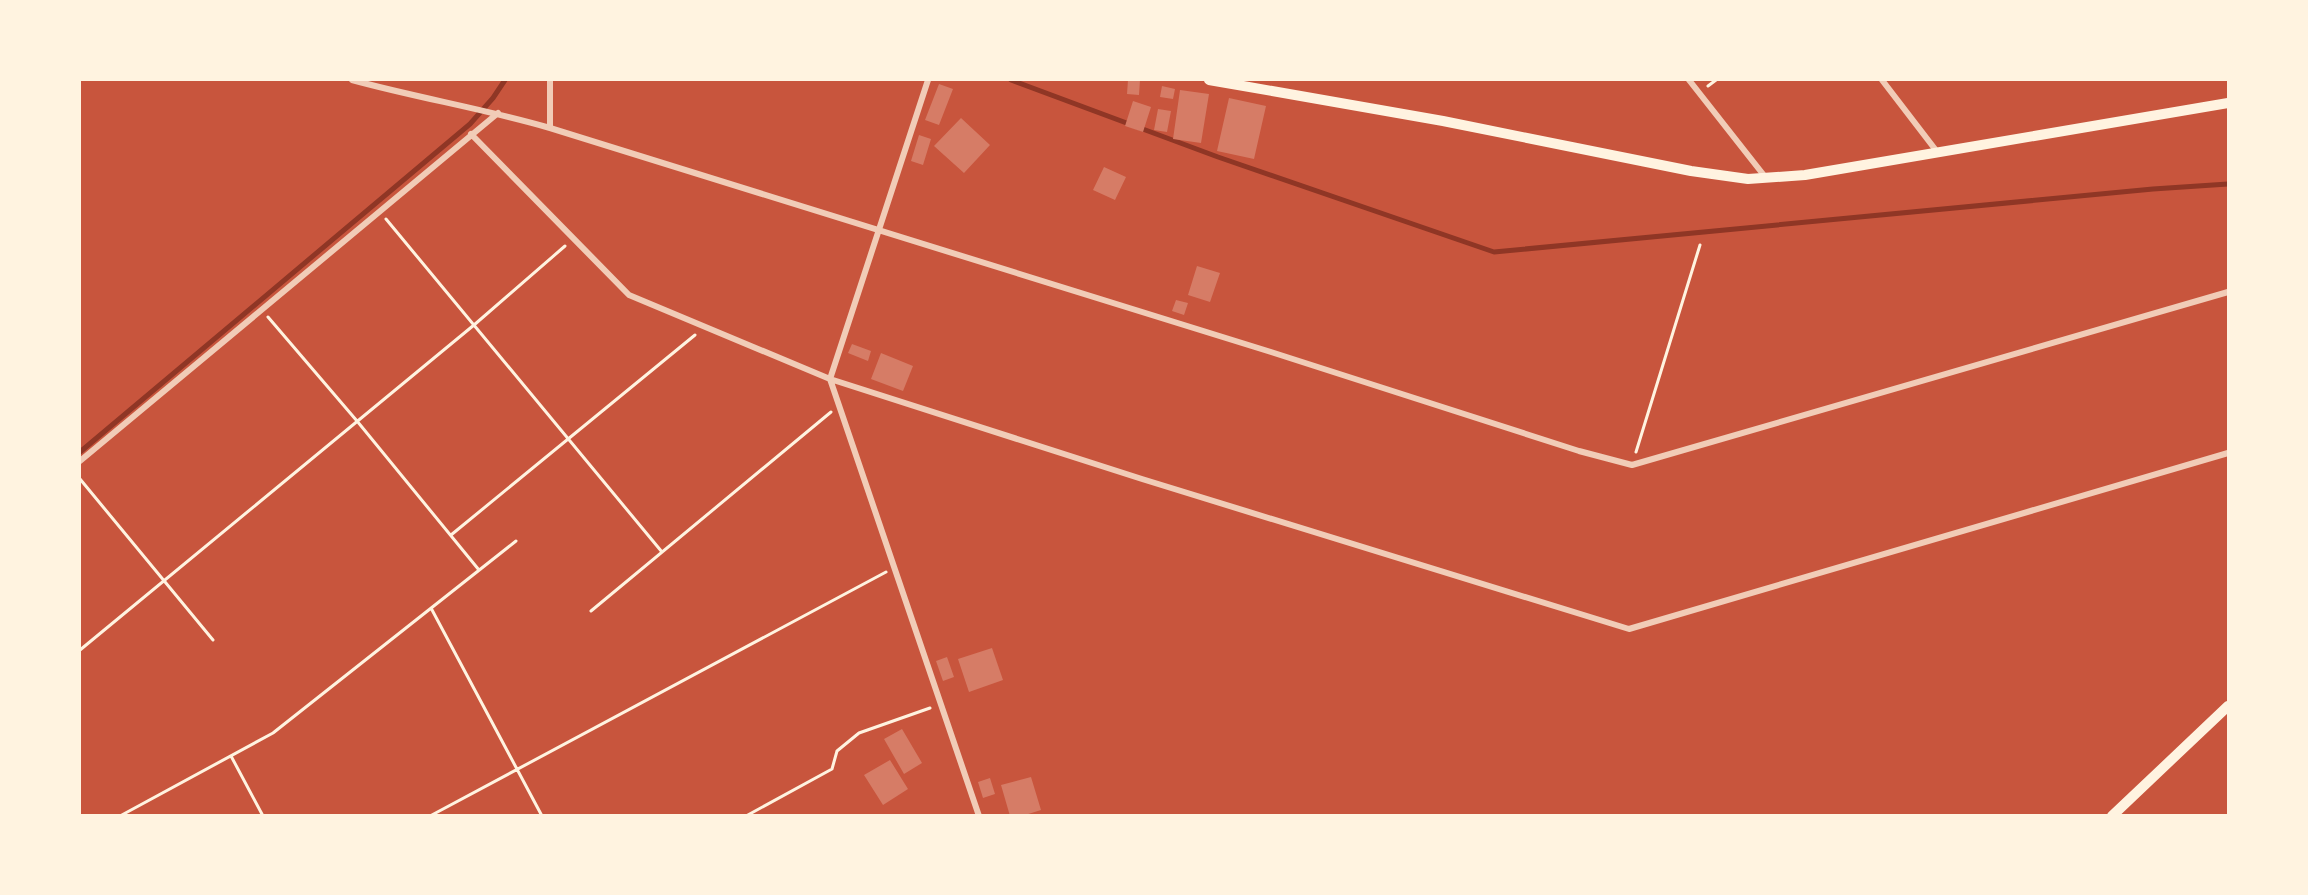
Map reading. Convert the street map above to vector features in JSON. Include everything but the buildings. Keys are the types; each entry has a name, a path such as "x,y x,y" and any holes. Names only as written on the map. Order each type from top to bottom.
{"main road":[{"path":"1209,80 1375,108 1692,171 1748,179 1805,175 2229,103"},
{"path":"2112,816 2229,706"}],"street":[{"path":"352,80 408,95 498,113 550,128 1270,352 1579,451 1632,465 2229,292"},
{"path":"550,80 550,128"},
{"path":"928,80 831,379 979,816"},
{"path":"1689,80 1766,178"},
{"path":"1882,80 1938,153"},
{"path":"80,461 498,113"},
{"path":"471,134 628,295 831,379 1142,479 1629,629 2229,453"}],"path":[{"path":"379,211 662,552"},
{"path":"80,650 474,325 573,239"},
{"path":"1632,465 1700,245"},
{"path":"261,309 357,421 479,570"},
{"path":"451,535 705,327"},
{"path":"591,611 840,405"},
{"path":"80,479 213,640"},
{"path":"120,816 273,733 516,541"},
{"path":"430,816 894,568"},
{"path":"431,608 542,816"},
{"path":"746,816 832,769 837,751 859,733 942,704"},
{"path":"231,756 263,816"}],"waterway":[{"path":"80,452 470,124 493,98 505,80"},
{"path":"1011,80 1218,157 1494,252 2153,189 2228,184"}]}
